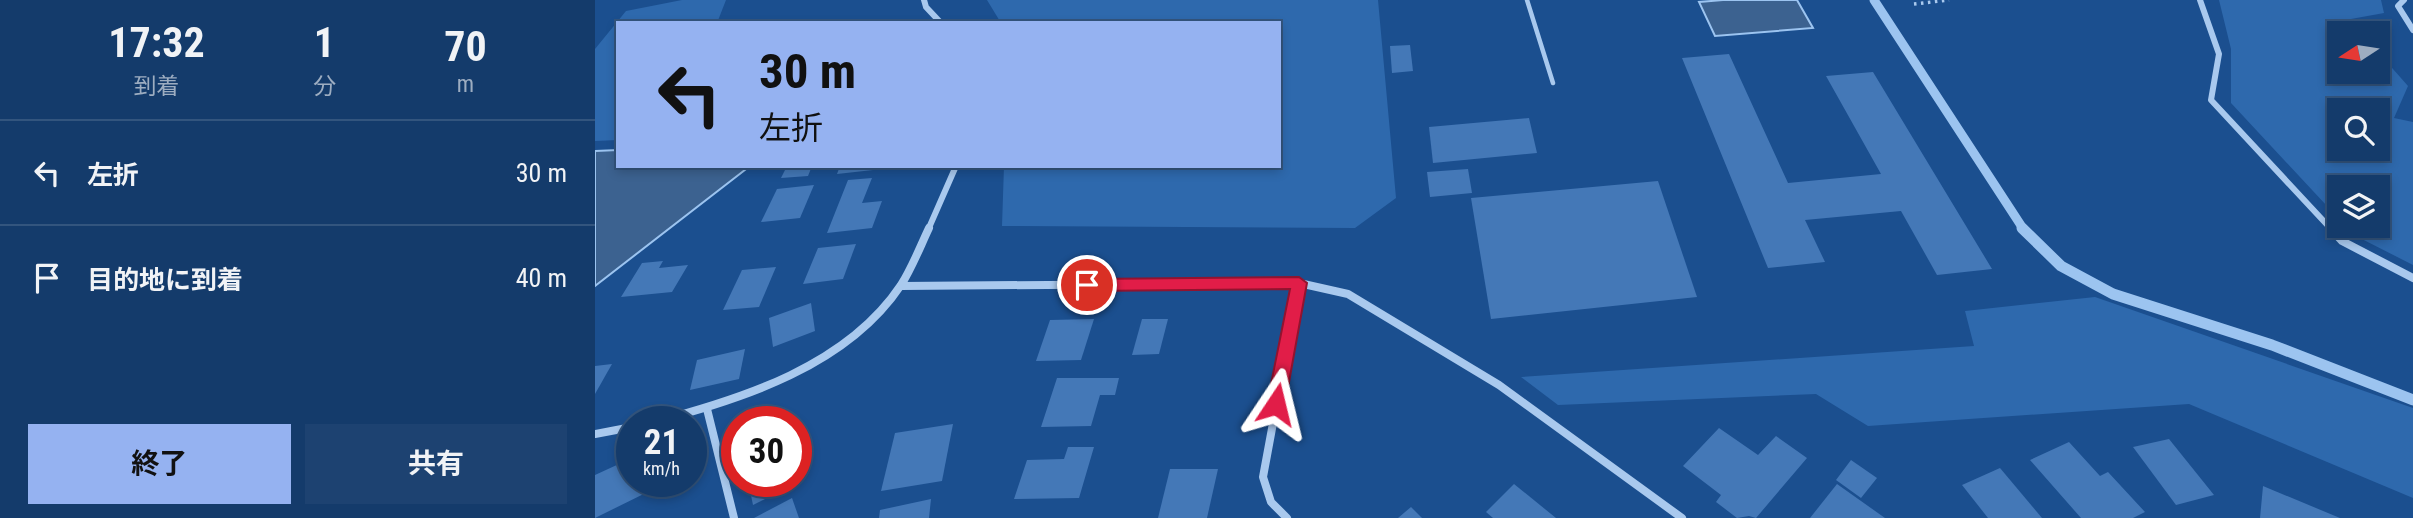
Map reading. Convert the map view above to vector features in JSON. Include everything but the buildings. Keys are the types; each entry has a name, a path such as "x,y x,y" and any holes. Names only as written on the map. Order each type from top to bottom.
{"street":[{"path":"924,0 926,7 939,21"},
{"path":"2200,0 2219,54 2211,100 2342,241 2413,278"},
{"path":"2404,0 2398,6 2413,30"},
{"path":"734,518 707,409 760,390 811,363 864,326 901,286 955,168"},
{"path":"901,286 1299,283 1348,295 1499,385 1682,518"},
{"path":"1287,518 1271,502 1263,477 1299,283"},
{"path":"595,434 616,430"}],"lane":[{"path":"1527,0 1553,83"}],"path":[{"path":"1914,4 1949,0"}],"shaded area":[{"path":"682,0 726,0 718,21 618,21 626,11"},
{"path":"987,0 1378,0 1396,198 1355,228 1002,226 1004,168 1281,168 1281,21 1000,21"},
{"path":"1797,0 1813,28 1715,36 1699,2"},
{"path":"2219,0 2381,0 2384,13 2351,19 2353,21 2327,21 2327,84 2391,84 2391,67 2408,86 2394,118 2413,122 2413,265 2360,238 2390,238 2390,175 2327,175 2327,206 2231,103 2231,49"},
{"path":"616,23 616,140 595,141 595,49"},
{"path":"616,150 616,168 747,168 595,286 595,151"},
{"path":"2095,297 2413,408 2413,498 2189,404 1868,426 1816,394 1558,405 1521,377 1974,346 1965,311"}],"waterway":[{"path":"1874,0 2024,230"},
{"path":"2024,230 2061,266 2113,294 2272,345 2413,400"}],"route":[{"path":"1087,285 1299,283 1276,404"}]}
